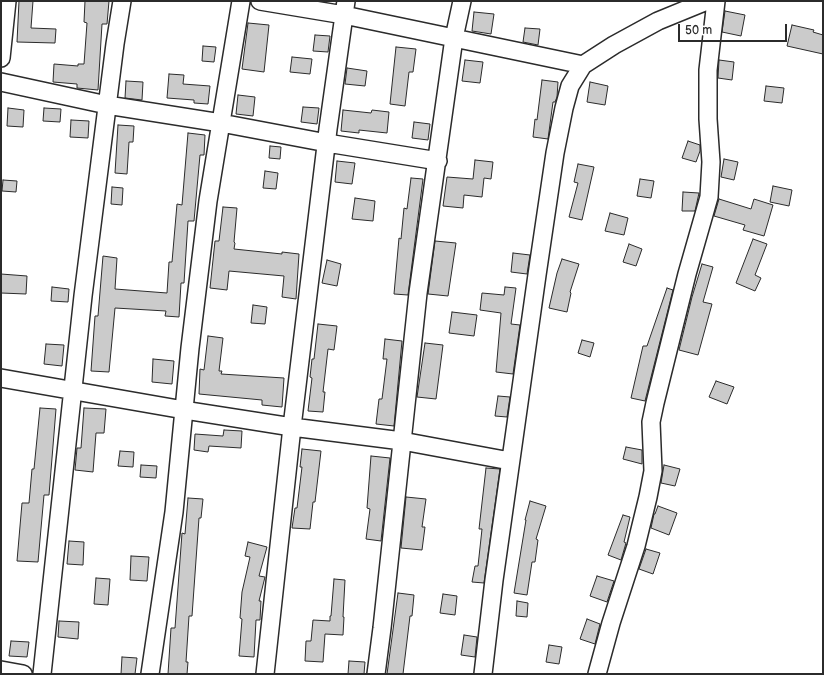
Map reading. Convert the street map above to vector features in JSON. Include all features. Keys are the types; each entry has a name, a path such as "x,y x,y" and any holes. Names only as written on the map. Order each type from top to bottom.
{"street":[{"path":"1,58 7,1"},
{"path":"42,674 83,296 115,44 122,1"},
{"path":"150,674 174,512 190,348 208,201 241,1"},
{"path":"260,1 345,8 454,38 583,65"},
{"path":"376,674 418,293 438,161 454,38 462,1"},
{"path":"484,674 494,580 510,461 555,153 570,86 583,65 614,45 658,21 707,1"},
{"path":"597,674 611,623 636,546 648,497 653,471 651,422 685,282 709,197 711,162 708,119 708,70 716,1"},
{"path":"265,674 292,427 345,8"},
{"path":"1,82 107,105 221,123 327,143 438,161"},
{"path":"1,378 292,427 402,441 510,461"},
{"path":"1,670 23,674"}],"building":[{"path":"19,1 33,1 31,28 56,29 55,43 17,42"},
{"path":"85,1 109,1 107,24 102,24 98,90 77,88 77,84 53,82 54,64 78,66 78,64 84,64 87,23 84,22"},
{"path":"725,11 745,15 741,36 722,32"},
{"path":"474,12 494,14 491,34 472,31"},
{"path":"248,23 269,25 264,72 242,69"},
{"path":"792,25 814,30 813,32 823,35 823,54 787,46"},
{"path":"525,28 540,29 538,45 523,42"},
{"path":"315,35 330,36 328,52 313,51"},
{"path":"203,46 216,47 214,62 202,61"},
{"path":"396,47 416,49 413,72 409,72 405,106 390,104"},
{"path":"292,57 312,59 310,74 290,72"},
{"path":"465,60 483,62 480,83 462,81"},
{"path":"719,60 734,62 732,80 718,78"},
{"path":"347,68 367,71 365,86 345,84"},
{"path":"169,74 184,75 183,84 210,86 208,104 194,103 194,100 167,98"},
{"path":"542,80 558,82 557,97 555,102 553,102 548,139 533,137 535,119 537,120"},
{"path":"126,81 143,82 142,100 125,98"},
{"path":"590,82 608,86 605,105 587,102"},
{"path":"766,86 784,88 782,103 764,101"},
{"path":"238,95 255,97 253,116 236,114"},
{"path":"303,107 319,108 317,124 301,122"},
{"path":"8,108 24,110 23,127 7,126"},
{"path":"44,108 61,109 60,122 43,121"},
{"path":"343,110 371,113 372,110 389,112 387,133 359,130 359,133 341,131"},
{"path":"71,120 89,121 88,138 70,137"},
{"path":"414,122 430,124 428,140 412,138"},
{"path":"118,125 134,126 133,142 129,142 127,174 115,173"},
{"path":"188,133 205,135 204,155 200,155 194,221 188,221 184,283 181,283 179,317 165,316 166,311 115,308 109,372 91,371 95,316 98,316 103,256 117,258 115,289 167,293 169,262 172,262 177,204 182,205"},
{"path":"688,141 700,145 700,151 696,162 682,158"},
{"path":"270,146 281,147 280,159 269,158"},
{"path":"724,159 738,162 734,180 721,177"},
{"path":"475,160 493,162 491,179 484,178 482,197 464,195 463,208 443,206 447,177 473,179"},
{"path":"337,161 355,163 352,184 335,182"},
{"path":"578,164 594,167 582,220 569,217 578,183 574,182"},
{"path":"265,171 278,173 276,189 263,188"},
{"path":"411,178 423,179 408,295 394,294 399,238 401,239 404,208 407,209"},
{"path":"640,179 654,181 651,198 637,196"},
{"path":"3,180 17,181 16,192 2,191"},
{"path":"773,186 792,190 789,206 770,202"},
{"path":"112,187 123,188 122,205 111,204"},
{"path":"683,192 699,193 695,211 682,211"},
{"path":"355,198 375,201 373,221 352,219"},
{"path":"719,199 751,209 754,199 773,205 764,236 743,230 745,225 714,216"},
{"path":"223,207 237,208 234,249 282,254 282,252 299,254 296,299 282,297 284,276 229,271 227,290 210,288 215,241 219,241"},
{"path":"610,213 628,218 624,235 605,231"},
{"path":"753,239 767,244 755,275 761,278 755,291 736,283"},
{"path":"435,241 456,243 448,296 428,294"},
{"path":"629,244 642,249 636,266 623,262"},
{"path":"513,253 530,255 527,274 511,272"},
{"path":"562,259 579,264 570,292 567,312 549,308 557,273"},
{"path":"327,260 341,264 337,286 322,283"},
{"path":"702,264 713,267 703,302 712,304 698,355 679,350"},
{"path":"1,274 27,276 26,294 1,293"},
{"path":"52,287 69,289 68,302 51,301"},
{"path":"505,287 516,288 511,324 520,325 513,374 496,372 501,313 480,310 482,293 504,295"},
{"path":"667,288 673,290 645,401 631,398 643,346 647,346"},
{"path":"253,305 267,307 265,324 251,323"},
{"path":"452,312 477,315 474,336 449,333"},
{"path":"318,324 337,326 334,350 328,349 323,392 325,392 323,412 308,411 312,378 310,377 312,359 314,359"},
{"path":"208,336 223,338 219,371 222,371 221,374 284,378 282,407 262,405 262,400 199,394 200,369 204,370"},
{"path":"385,339 402,341 394,426 376,424 379,399 382,399 387,359 383,359"},
{"path":"582,340 594,343 590,357 578,353"},
{"path":"425,343 443,345 436,399 417,397"},
{"path":"46,344 64,345 62,366 44,364"},
{"path":"153,359 174,361 172,384 152,382"},
{"path":"716,381 734,387 727,404 709,397"},
{"path":"498,396 510,397 507,417 495,416"},
{"path":"40,408 56,409 49,495 44,495 38,562 17,561 22,503 29,503"},
{"path":"84,408 106,409 104,433 96,433 93,472 75,470 77,448 81,448"},
{"path":"224,430 242,431 241,448 209,446 208,452 194,450 195,434 223,436"},
{"path":"626,447 642,450 642,464 623,459"},
{"path":"302,449 321,451 310,529 292,528 295,508 297,508 302,467 300,467"},
{"path":"120,451 134,452 133,467 118,466"},
{"path":"371,456 390,458 381,541 366,539 370,509 367,508"},
{"path":"141,465 157,466 156,478 140,477"},
{"path":"664,465 680,469 675,486 661,483"},
{"path":"486,468 500,469 484,583 472,582 475,566 478,566 482,529 479,529"},
{"path":"406,497 426,499 422,527 425,527 422,550 401,548"},
{"path":"188,498 203,499 201,518 199,518 192,616 189,616 186,662 188,662 187,674 168,674 171,628 175,628 182,533 185,534"},
{"path":"530,501 546,506 536,539 538,540 535,562 532,562 527,595 514,593 525,520"},
{"path":"658,506 677,513 669,535 651,528 654,514"},
{"path":"623,515 630,517 624,542 626,543 621,560 608,555"},
{"path":"69,541 84,542 83,565 67,564"},
{"path":"248,542 267,547 259,576 265,577 259,601 261,601 260,620 256,620 254,657 239,656 242,619 240,618 242,592 250,557 245,556"},
{"path":"646,549 660,553 653,574 639,569"},
{"path":"131,556 149,557 147,581 130,580"},
{"path":"597,576 614,581 607,602 590,596"},
{"path":"96,578 110,579 108,605 94,604"},
{"path":"334,579 345,580 343,635 325,634 323,662 305,661 306,641 311,641 313,620 330,621"},
{"path":"398,593 414,595 412,616 410,616 403,674 387,674"},
{"path":"443,594 457,596 455,615 440,613"},
{"path":"517,601 528,603 527,617 516,616"},
{"path":"587,619 600,624 595,644 580,639"},
{"path":"59,621 79,622 78,639 58,637"},
{"path":"464,635 477,637 475,657 461,655"},
{"path":"11,641 29,642 27,657 9,656"},
{"path":"549,645 562,647 559,664 546,662"},
{"path":"122,657 137,658 135,674 121,674"},
{"path":"349,661 365,662 364,674 348,674"}]}
